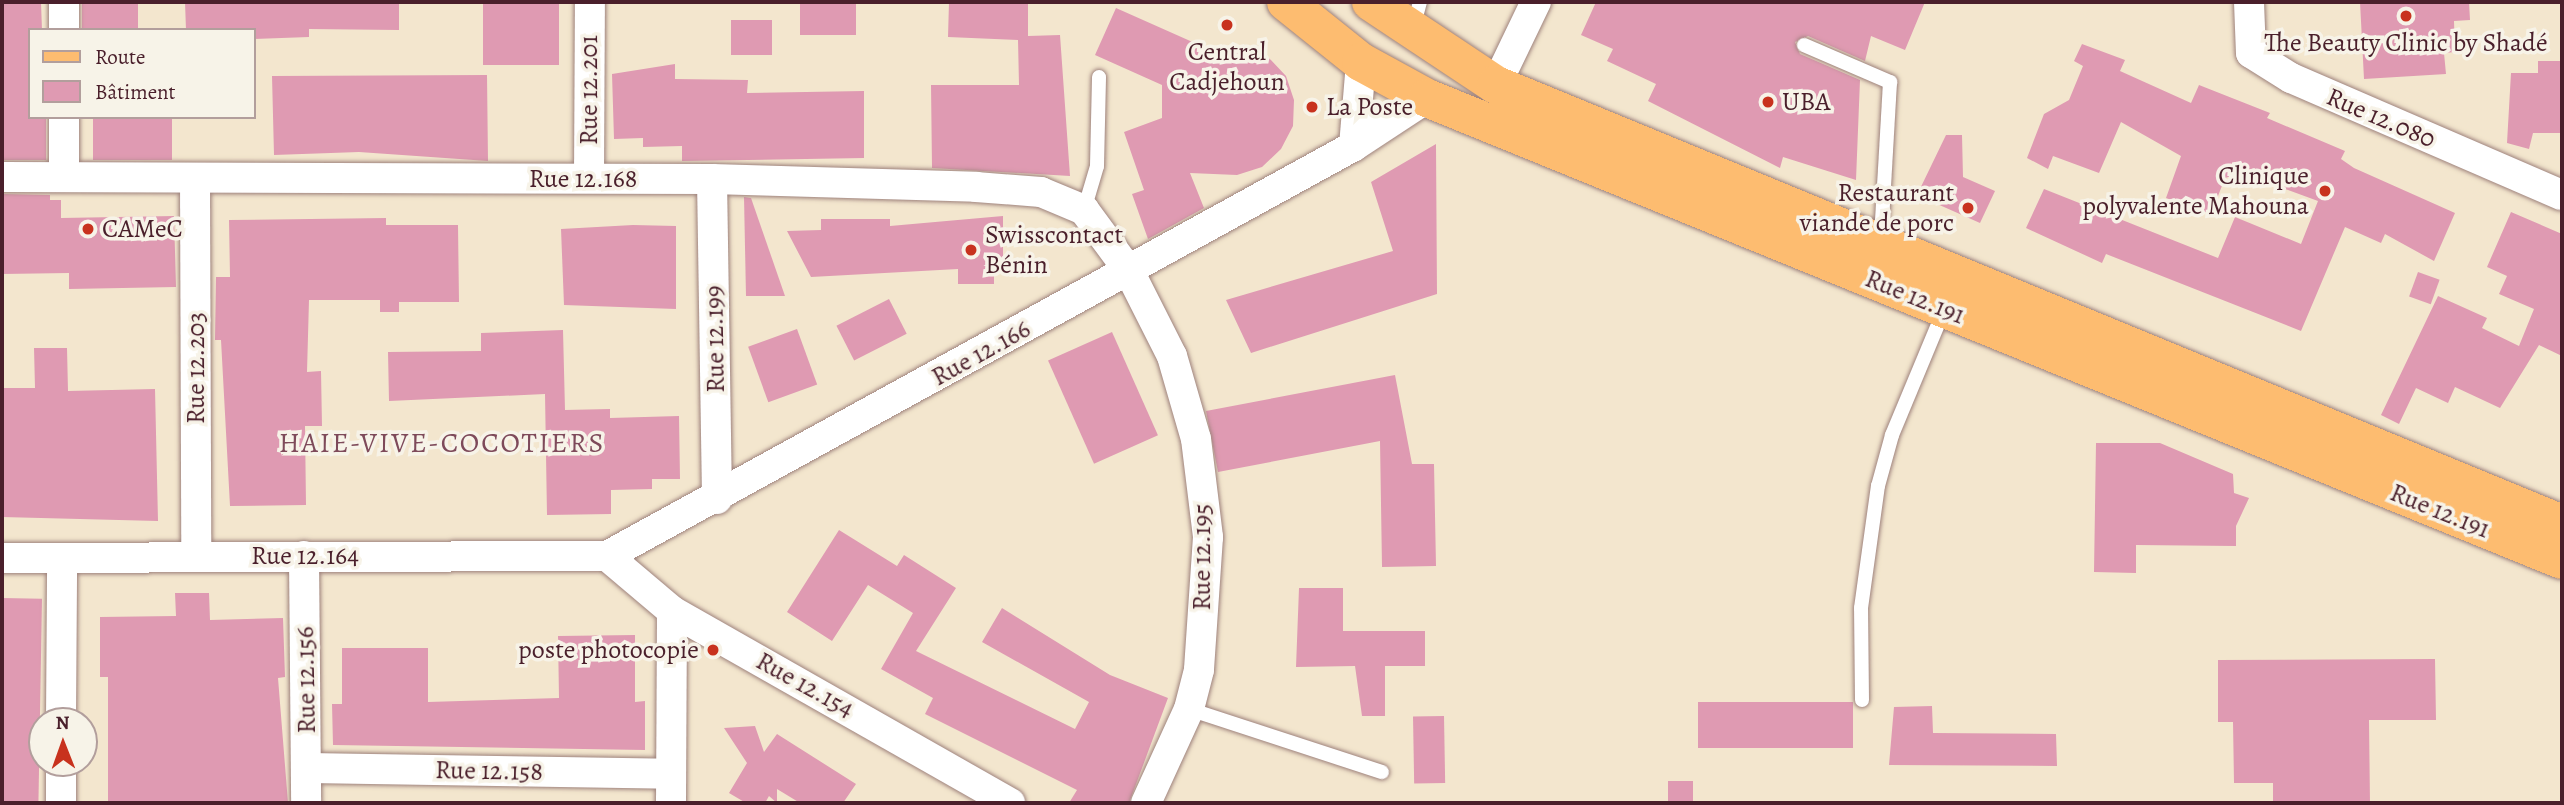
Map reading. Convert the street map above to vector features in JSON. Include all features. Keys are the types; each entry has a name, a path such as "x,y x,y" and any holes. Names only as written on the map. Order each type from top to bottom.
{"main road":[{"name":"Rue 12.191","path":"1286,2 1361,62 1427,98 2562,560"},
{"name":"Rue 12.191","path":"1371,2 1416,15 1496,85 2562,524"}],"street":[{"path":"64,2 64,28"},
{"name":"Rue 12.201","path":"589,178 590,2"},
{"path":"1496,85 1536,2"},
{"name":"Rue 12.080","path":"2249,2 2251,53 2291,78 2562,195"},
{"path":"1353,146 1361,62"},
{"name":"Rue 12.166","path":"607,556 717,499 1353,146 1427,98"},
{"path":"64,119 64,177"},
{"name":"Rue 12.168","path":"2,177 195,180 712,179 1041,192 1084,210"},
{"name":"Rue 12.199","path":"712,179 717,499"},
{"name":"Rue 12.203","path":"195,180 196,556"},
{"path":"1084,210 1129,271"},
{"name":"Rue 12.195","path":"1129,271 1172,356 1196,439 1208,537 1199,670 1189,709 1146,803"},
{"name":"Rue 12.156","path":"304,556 306,803"},
{"name":"Rue 12.164","path":"2,558 607,556"},
{"name":"Rue 12.154","path":"607,556 671,611 1010,803"},
{"path":"61,707 62,559"},
{"path":"671,611 671,803"},
{"name":"Rue 12.158","path":"307,768 671,774"},
{"path":"61,777 61,803"}],"lane":[{"path":"1804,45 1890,82 1881,242"},
{"path":"1084,210 1097,166 1099,77"},
{"path":"1862,700 1861,608 1880,477 1944,309"},
{"path":"1189,709 1382,772"}],"building":[{"path":"2,2 41,2 42,28 28,28 28,119 46,119 46,160 2,160"},
{"path":"82,2 138,2 138,28 82,28"},
{"path":"185,2 399,2 399,30 309,29 309,37 256,39 256,28 186,28"},
{"path":"483,2 559,2 559,65 483,65"},
{"path":"800,2 856,2 856,35 800,35"},
{"path":"949,2 1028,2 1028,36 1060,35 1070,176 932,168 931,85 1019,85 1018,40 948,37"},
{"path":"1596,2 1925,2 1905,50 1871,36 1865,61 1808,36 1795,42 1800,54 1860,80 1856,180 1783,157 1780,168 1648,101 1656,84 1607,61 1613,49 1581,35"},
{"path":"2360,2 2469,2 2470,20 2454,21 2455,52 2444,53 2446,74 2364,79"},
{"path":"1116,8 1206,48 1245,45 1268,57 1286,76 1294,100 1293,126 1281,149 1262,167 1237,175 1190,173 1204,208 1148,239 1132,194 1144,190 1124,132 1162,118 1162,85 1095,55"},
{"path":"731,20 772,20 772,55 731,55"},
{"path":"2082,44 2125,60 2120,71 2191,103 2199,85 2270,113 2267,118 2345,151 2341,159 2354,168 2455,213 2434,261 2385,234 2381,243 2345,227 2301,331 2106,254 2102,263 2026,228 2044,189 2218,258 2235,217 2301,244 2318,201 2241,173 2225,178 2211,214 2166,198 2181,156 2121,122 2099,173 2053,156 2048,169 2027,158 2044,114 2069,100 2083,66 2074,61"},
{"path":"2538,61 2562,61 2562,133 2533,133 2529,149 2507,143 2511,73 2538,73"},
{"path":"675,64 675,79 748,80 747,93 864,91 864,158 682,161 682,146 643,147 643,138 614,139 612,74"},
{"path":"487,75 488,161 359,152 274,155 272,76"},
{"path":"93,119 172,119 172,160 93,160"},
{"path":"1946,135 1962,135 1963,177 1995,191 1980,223 1917,195"},
{"path":"1436,144 1437,294 1251,353 1226,300 1393,251 1371,182"},
{"path":"2,194 50,195 50,200 61,200 61,218 174,216 176,287 69,289 69,273 2,274"},
{"path":"744,197 751,198 785,296 746,296"},
{"path":"2511,212 2562,234 2562,356 2539,345 2500,408 2455,387 2448,403 2416,388 2399,424 2381,415 2438,296 2487,318 2482,328 2519,346 2534,309 2499,294 2507,276 2487,267"},
{"path":"1003,216 1003,268 994,269 994,284 958,284 958,269 811,277 787,231 821,230 821,219 890,219 890,226"},
{"path":"386,218 386,225 458,225 459,302 399,302 399,312 380,312 380,300 309,300 307,372 321,371 322,426 305,426 306,505 230,506 221,340 215,340 216,277 230,277 229,220"},
{"path":"633,225 676,226 676,309 564,305 561,229"},
{"path":"2418,272 2440,280 2431,304 2409,296"},
{"path":"889,299 907,334 854,361 836,326"},
{"path":"797,329 817,384 768,402 748,347"},
{"path":"563,330 565,410 610,409 610,418 679,416 680,479 652,479 652,489 611,490 611,514 547,515 545,394 389,401 388,352 481,351 481,333"},
{"path":"1112,332 1158,435 1094,464 1048,360"},
{"path":"34,348 67,348 68,391 155,389 158,521 2,517 2,388 35,388"},
{"path":"1395,375 1412,464 1434,464 1436,566 1382,567 1380,441 1218,472 1206,411"},
{"path":"2096,443 2160,443 2233,474 2234,493 2249,498 2236,526 2236,546 2136,545 2136,573 2094,572"},
{"path":"839,530 897,566 904,555 956,588 916,651 1075,729 1089,702 982,642 1002,608 1110,675 1168,698 1129,803 1069,803 1077,790 925,714 933,698 881,669 913,613 868,585 832,641 787,612"},
{"path":"1299,588 1343,588 1343,631 1425,631 1425,666 1385,666 1385,716 1362,716 1355,666 1296,667"},
{"path":"175,593 209,593 210,620 283,618 285,677 278,678 288,803 108,803 108,677 100,677 100,617 176,616"},
{"path":"2,598 42,599 40,707 28,707 28,777 39,777 38,803 2,803"},
{"path":"635,635 635,702 645,701 645,750 333,745 332,704 342,704 342,648 428,648 428,702 559,698 558,636"},
{"path":"2435,659 2436,720 2369,720 2370,803 2273,803 2273,783 2234,783 2233,722 2218,722 2218,660"},
{"path":"1698,702 1853,702 1853,748 1698,748"},
{"path":"1932,706 1933,733 2056,734 2057,766 1889,765 1894,707"},
{"path":"1444,716 1445,783 1414,784 1413,717"},
{"path":"755,726 764,752 777,734 856,784 843,803 800,803 777,789 777,803 769,796 765,803 746,803 729,793 747,763 724,728"},
{"path":"1668,781 1693,781 1693,801 1668,801"}],"place":[{"name":"The Beauty Clinic by Shadé","path":"2406,16"},
{"name":"Central Cadjehoun","path":"1227,25"},
{"name":"UBA","path":"1768,102"},
{"name":"La Poste","path":"1312,107"},
{"name":"Clinique polyvalente Mahouna","path":"2325,191"},
{"name":"Restaurant viande de porc","path":"1968,208"},
{"name":"CAMeC","path":"88,229"},
{"name":"Swisscontact Bénin","path":"971,250"},
{"name":"poste photocopie","path":"713,650"}],"district":[{"name":"HAIE-VIVE-COCOTIERS","path":"442,443"}]}
